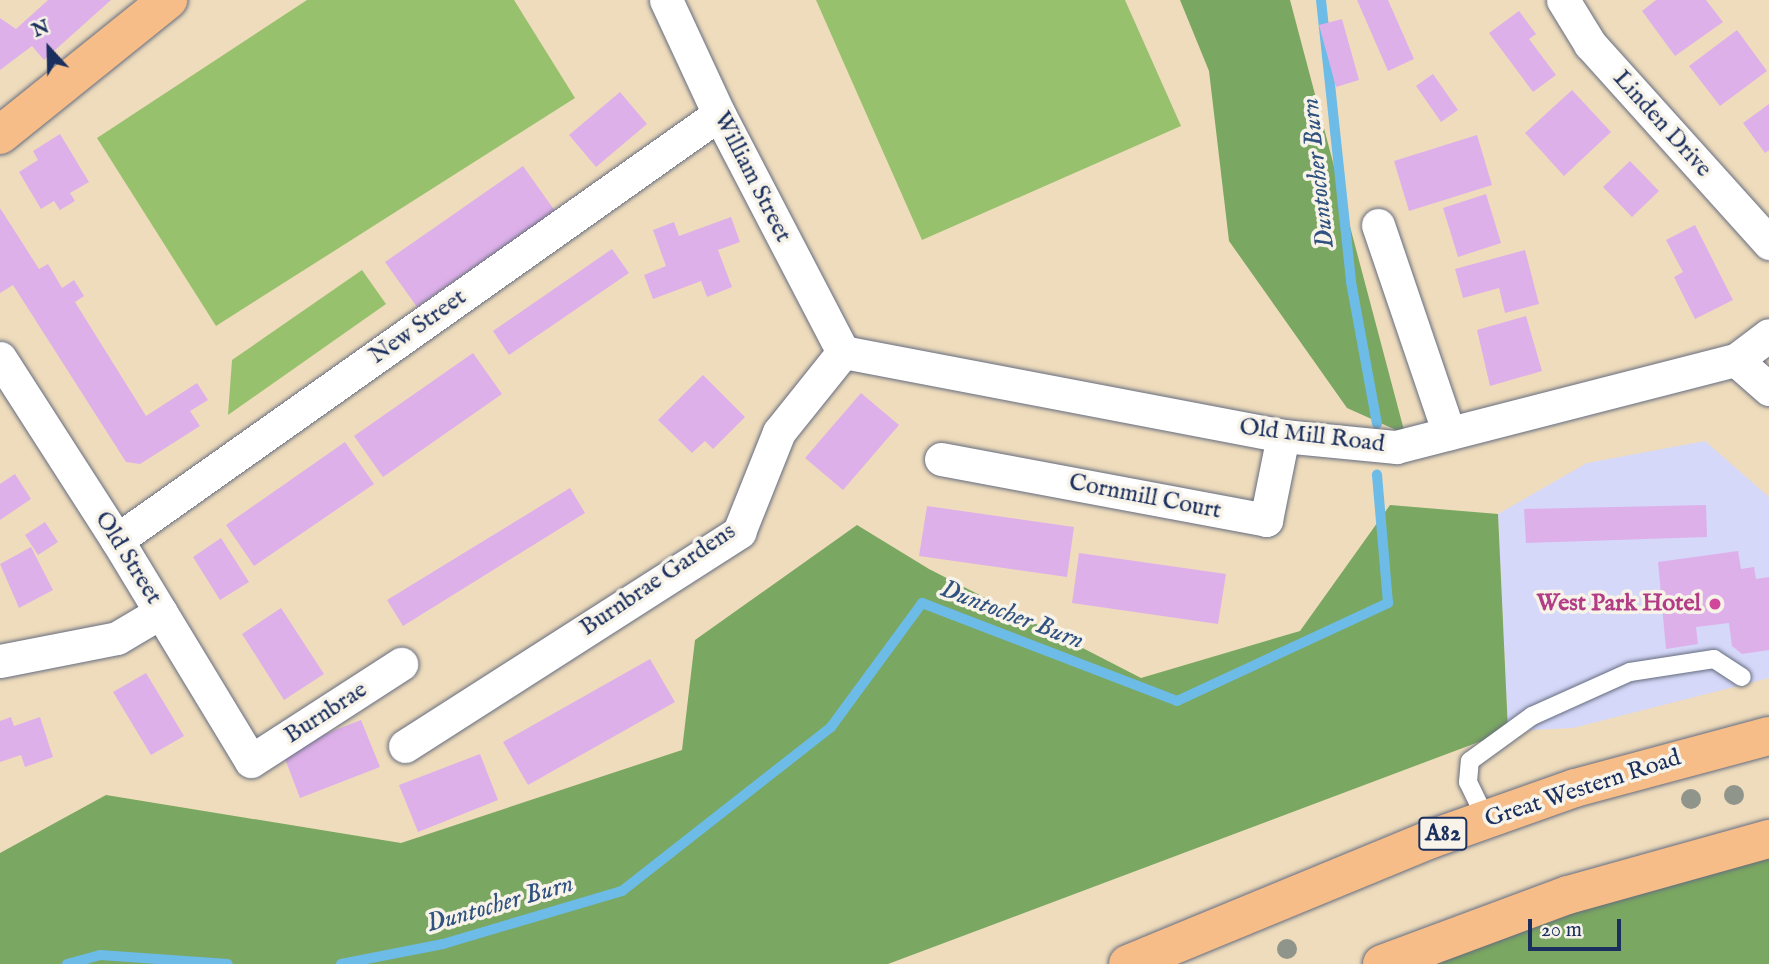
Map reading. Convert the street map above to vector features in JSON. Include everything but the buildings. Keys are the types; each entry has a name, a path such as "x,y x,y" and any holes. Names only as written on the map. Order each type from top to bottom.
{"main road":[{"path":"0,135 168,0"},
{"name":"Great Western Road","path":"1128,964 1486,819 1669,760 1769,736"},
{"path":"1382,964 1568,895 1769,839"}],"street":[{"name":"William Street","path":"666,0 719,114 843,352"},
{"name":"Linden Drive","path":"1563,0 1590,44 1769,243"},
{"name":"New Street","path":"117,540 719,114"},
{"path":"1378,225 1449,433"},
{"name":"Old Mill Road","path":"843,352 1283,436 1396,447 1736,360 1769,335"},
{"name":"Burnbrae Gardens","path":"405,746 739,532 779,432 843,352"},
{"name":"Old Street","path":"0,358 117,540 251,761"},
{"path":"1736,360 1769,389"},
{"name":"Cornmill Court","path":"941,458 1266,520 1283,436"},
{"path":"0,661 117,638 161,612"},
{"name":"Burnbrae","path":"251,761 401,664"}],"lane":[{"path":"1486,819 1468,782 1469,761 1532,716 1630,672 1714,659 1742,677"}],"shaded area":[{"path":"1705,441 1769,497 1769,678 1573,728 1508,731 1498,514 1587,463"}],"green space":[{"path":"307,0 514,0 575,98 216,326 97,138"},
{"path":"816,0 1125,0 1181,126 922,240"},
{"path":"1180,0 1290,0 1405,434 1347,408 1229,241 1209,71"},
{"path":"362,270 386,304 228,415 232,360"},
{"path":"1390,505 1498,514 1508,731 888,964 0,964 0,853 106,795 401,843 682,750 695,640 857,525 929,569 1141,678 1300,631"},
{"path":"1769,839 1769,964 1383,964"}],"waterway":[{"name":"Duntocher Burn","path":"1321,0 1351,282 1377,424"},
{"name":"Duntocher Burn","path":"341,964 443,944 622,891 831,727 922,603 1177,701 1388,603 1377,474"},
{"name":"Duntocher Burn","path":"67,964 100,955 228,964"}],"place":[{"name":"West Park Hotel","path":"1715,604"}]}
